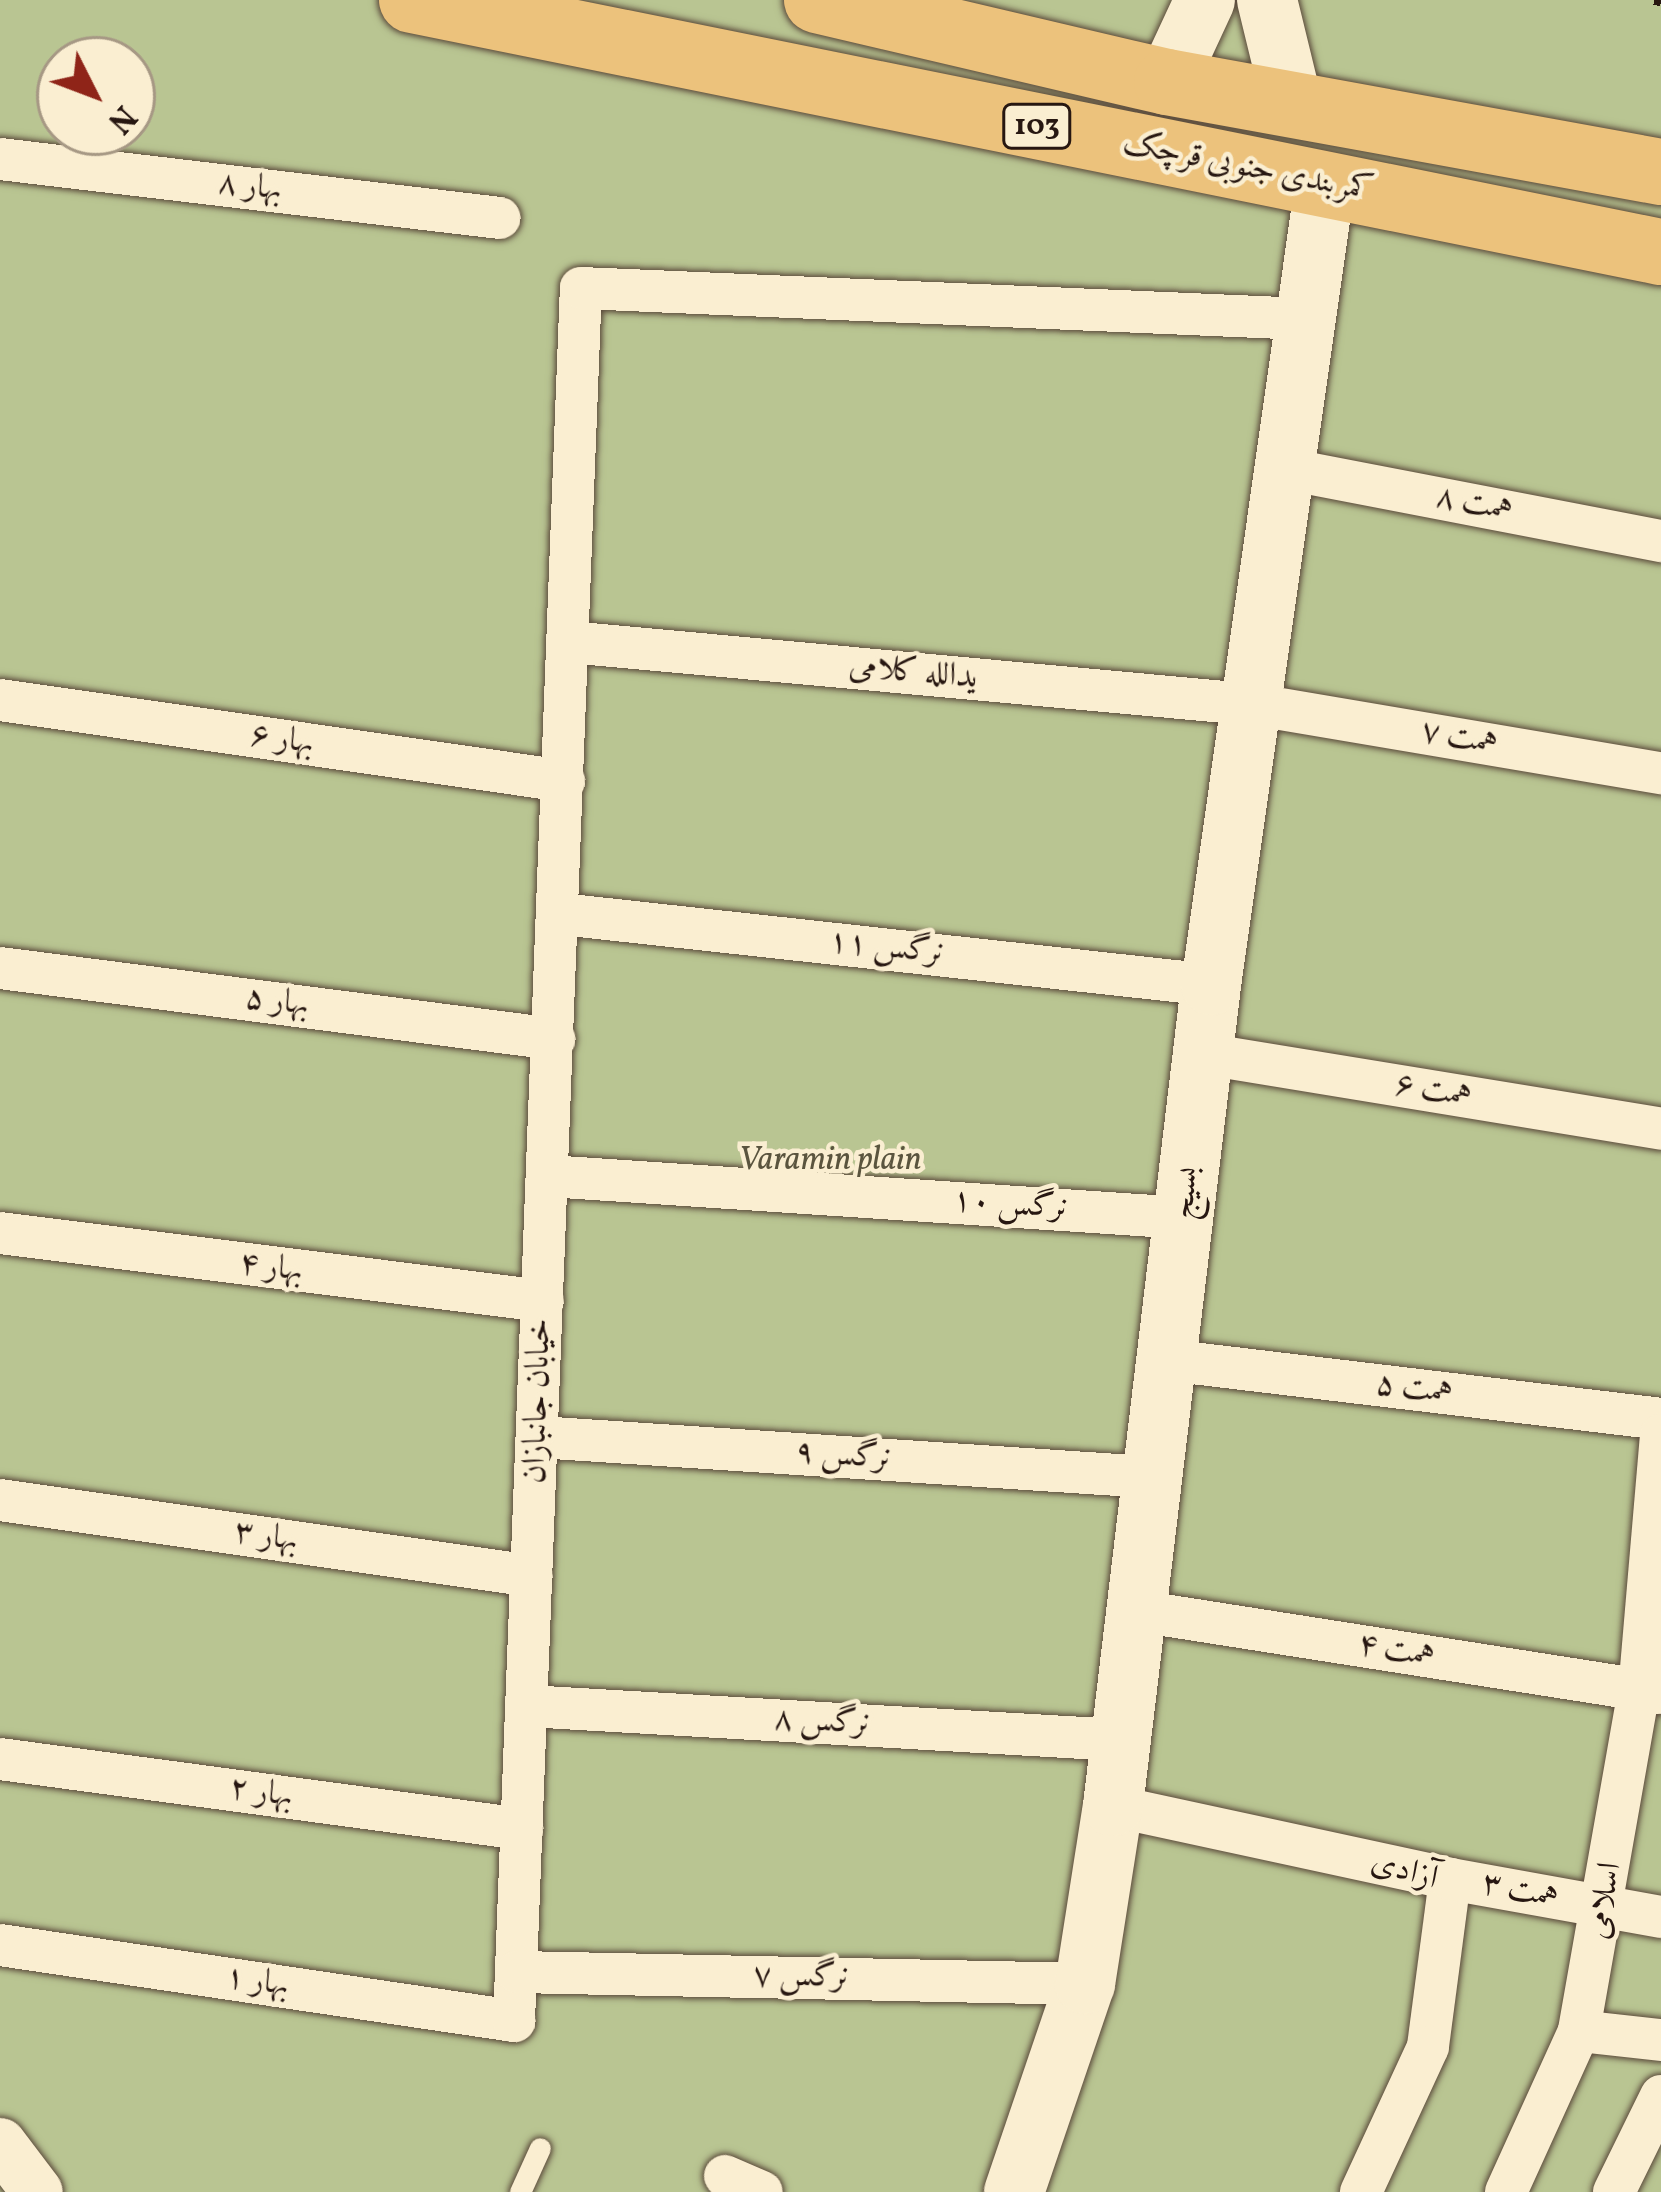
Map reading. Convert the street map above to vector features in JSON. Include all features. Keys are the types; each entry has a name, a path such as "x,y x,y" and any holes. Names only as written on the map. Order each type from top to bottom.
{"highway":[{"name":"کمربندی جنوبی قرچک","path":"412,0 1661,252"},
{"name":"103","path":"817,0 1167,82 1661,172"}],"main road":[{"path":"1167,82 1205,0"},
{"path":"1267,0 1293,107"},
{"name":"بسیج","path":"1014,2192 1084,1984 1113,1807 1132,1610 1211,985 1257,705 1325,184"}],"street":[{"name":"بهار ۸","path":"0,159 500,218"},
{"name":"خیابان جانبازان","path":"514,2021 561,914 581,288 1306,319"},
{"name":"همت ۸","path":"1287,469 1661,542"},
{"name":"یدالله کلامی","path":"568,642 1257,705"},
{"name":"بهار ۶","path":"0,700 564,782"},
{"name":"همت ۷","path":"1257,705 1661,773"},
{"name":"نرگس ۱۱","path":"561,914 1211,985"},
{"name":"بهار ۵","path":"0,968 554,1039"},
{"name":"همت ۶","path":"1205,1054 1661,1130"},
{"name":"نرگس ۱۰","path":"548,1176 1184,1218"},
{"name":"بهار ۴","path":"0,1233 543,1300"},
{"name":"همت ۵","path":"1167,1360 1661,1419"},
{"name":"اسلامی","path":"1506,2192 1579,2031 1607,1908 1650,1691 1661,1435"},
{"name":"نرگس ۹","path":"538,1437 1148,1478"},
{"name":"بهار ۳","path":"0,1500 532,1576"},
{"name":"همت ۴","path":"1132,1610 1650,1691"},
{"name":"نرگس ۸","path":"527,1706 1118,1740"},
{"name":"بهار ۲","path":"0,1760 522,1829"},
{"name":"آزادی","path":"1113,1807 1450,1879 1428,2047 1361,2192"},
{"name":"همت ۳","path":"1450,1879 1661,1917"},
{"name":"بهار ۱","path":"0,1945 514,2021"},
{"name":"نرگس ۷","path":"517,1972 1084,1984"},
{"path":"1579,2031 1661,2040"},
{"path":"1614,2192 1661,2096"},
{"path":"0,2143 37,2192"}],"lane":[{"path":"520,2192 540,2148"}],"green space":[{"name":"Varamin plain","path":"0,0 1661,0 1661,2192 0,2192"}],"railway":[{"path":"1654,0 1661,1"}]}
